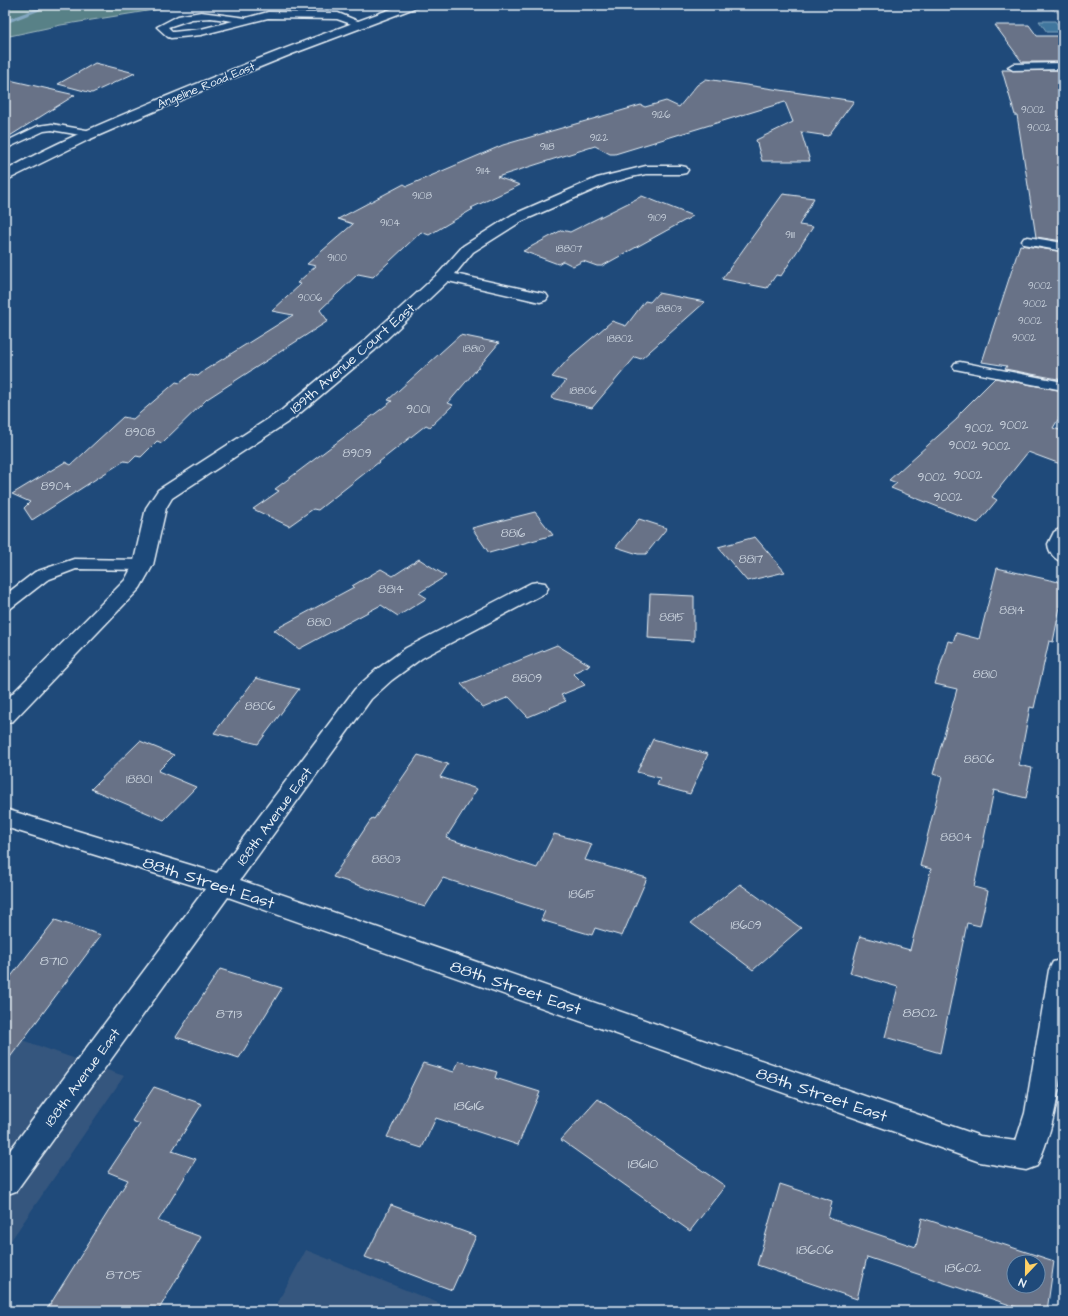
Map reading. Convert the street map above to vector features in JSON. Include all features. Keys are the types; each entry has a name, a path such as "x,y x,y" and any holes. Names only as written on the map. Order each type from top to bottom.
{"street":[{"name":"Angeline Road East","path":"5,177 35,160 215,80 412,5"},
{"name":"189th Avenue Court East","path":"5,715 132,583 143,565 156,508 165,494 184,480 288,414 346,366 445,276 468,249 488,235 541,206 602,181 629,173 646,170 681,170"},
{"path":"445,276 540,298"},
{"name":"188th Avenue East","path":"5,1180 224,885 363,694 384,675 414,653 538,588"},
{"name":"88th Street East","path":"5,818 224,885 980,1149 1026,1156 1040,1114 1063,970"}],"lane":[{"path":"243,20 219,15 192,15 171,22 162,28 171,35 201,32 268,14 338,16 360,24"},
{"path":"1013,67 1063,66"},
{"path":"5,146 42,128 52,127 92,134"},
{"path":"1028,241 1063,246"},
{"path":"960,366 1063,386"},
{"path":"1063,532 1056,538 1055,545 1058,552 1063,557"},
{"path":"5,604 41,576 74,564 143,565"}],"path":[{"path":"1044,5 1063,15"}],"shaded area":[{"path":"1039,21 1055,21 1063,32 1047,32"},
{"path":"5,1034 124,1076 5,1249"},
{"path":"306,1250 458,1311 273,1311"}],"green space":[{"path":"5,5 184,5 61,25 5,37"}],"building":[{"path":"995,25 1029,25 1037,36 1063,36 1063,62 1022,62"},
{"path":"95,63 135,73 92,93 58,84"},
{"path":"1002,70 1063,70 1063,241 1036,237 1017,115 1015,115"},
{"path":"5,79 75,95 5,139"},
{"path":"706,79 854,101 828,136 801,132 810,161 762,161 756,140 793,122 785,102 615,154 610,154 595,146 497,177 520,185 471,208 473,209 429,235 421,232 373,277 358,274 320,310 328,321 207,399 162,443 157,441 141,457 136,456 130,462 124,461 32,520 24,508 30,502 12,494 65,462 71,465 123,417 133,419 176,382 180,383 191,374 198,376 205,370 293,315 272,311 301,284 297,283 316,266 307,264 353,224 338,219 404,184 407,186 503,145 641,105 645,107 666,101 679,107 697,85"},
{"path":"783,194 814,198 799,225 813,227 781,276 776,275 767,288 722,279"},
{"path":"642,196 693,216 602,266 597,266 583,261 573,266 563,261 558,264 523,251 562,230 570,232"},
{"path":"1020,245 1063,252 1063,380 1005,369 1007,366 982,362"},
{"path":"658,293 705,302 641,359 635,357 592,408 551,398 566,381 552,377 571,356 612,321 626,326 645,301 650,302"},
{"path":"460,335 499,343 448,403 453,405 430,427 426,425 318,510 313,509 289,526 253,509 279,491 275,489 392,401 388,400"},
{"path":"995,378 1063,391 1063,411 1053,428 1063,431 1063,465 1028,452 992,497 997,500 978,523 891,488 897,483 889,480 957,419 960,413"},
{"path":"535,512 553,535 489,553 472,528"},
{"path":"639,519 667,528 646,554 638,554 616,547"},
{"path":"755,537 785,572 747,581 718,547"},
{"path":"419,559 446,576 419,593 427,598 398,616 381,605 299,649 274,630 354,587 352,586 381,569 393,576"},
{"path":"997,568 1063,583 1063,592 1053,642 1049,641 1034,708 1030,707 1019,765 1032,768 1026,798 994,790 974,887 988,891 980,926 967,923 940,1053 885,1037 898,987 850,973 860,936 910,950 931,869 920,866 942,777 933,774 957,689 935,684 948,641 953,642 956,633 979,639"},
{"path":"650,594 694,596 694,641 648,638"},
{"path":"557,645 590,665 573,673 585,685 561,695 566,701 528,717 509,697 483,708 461,684"},
{"path":"256,678 299,689 258,744 214,733"},
{"path":"653,739 708,754 690,794 657,785 660,778 637,772"},
{"path":"140,741 174,755 158,771 196,787 164,820 91,789"},
{"path":"418,755 448,764 440,777 477,789 446,838 537,868 554,834 592,844 585,860 647,878 622,936 595,928 592,935 541,920 545,911 443,878 425,907 333,877 372,818 374,819"},
{"path":"740,884 801,928 753,970 691,923"},
{"path":"55,920 101,935 5,1064 5,984"},
{"path":"220,969 282,988 239,1058 176,1037"},
{"path":"459,1061 497,1072 495,1078 540,1092 518,1145 436,1118 422,1148 387,1137 423,1063 454,1072"},
{"path":"154,1087 202,1104 172,1151 196,1159 158,1221 201,1237 158,1311 46,1311 128,1180 108,1172 140,1124 132,1121"},
{"path":"598,1099 725,1186 690,1231 561,1140"},
{"path":"780,1184 832,1201 828,1218 916,1247 922,1218 1033,1254 1006,1254 1006,1294 1046,1294 1046,1258 1054,1261 1047,1311 1028,1311 867,1257 857,1299 757,1265"},
{"path":"391,1205 476,1236 452,1290 365,1257"}],"waterway":[{"path":"5,22 51,5"}]}
